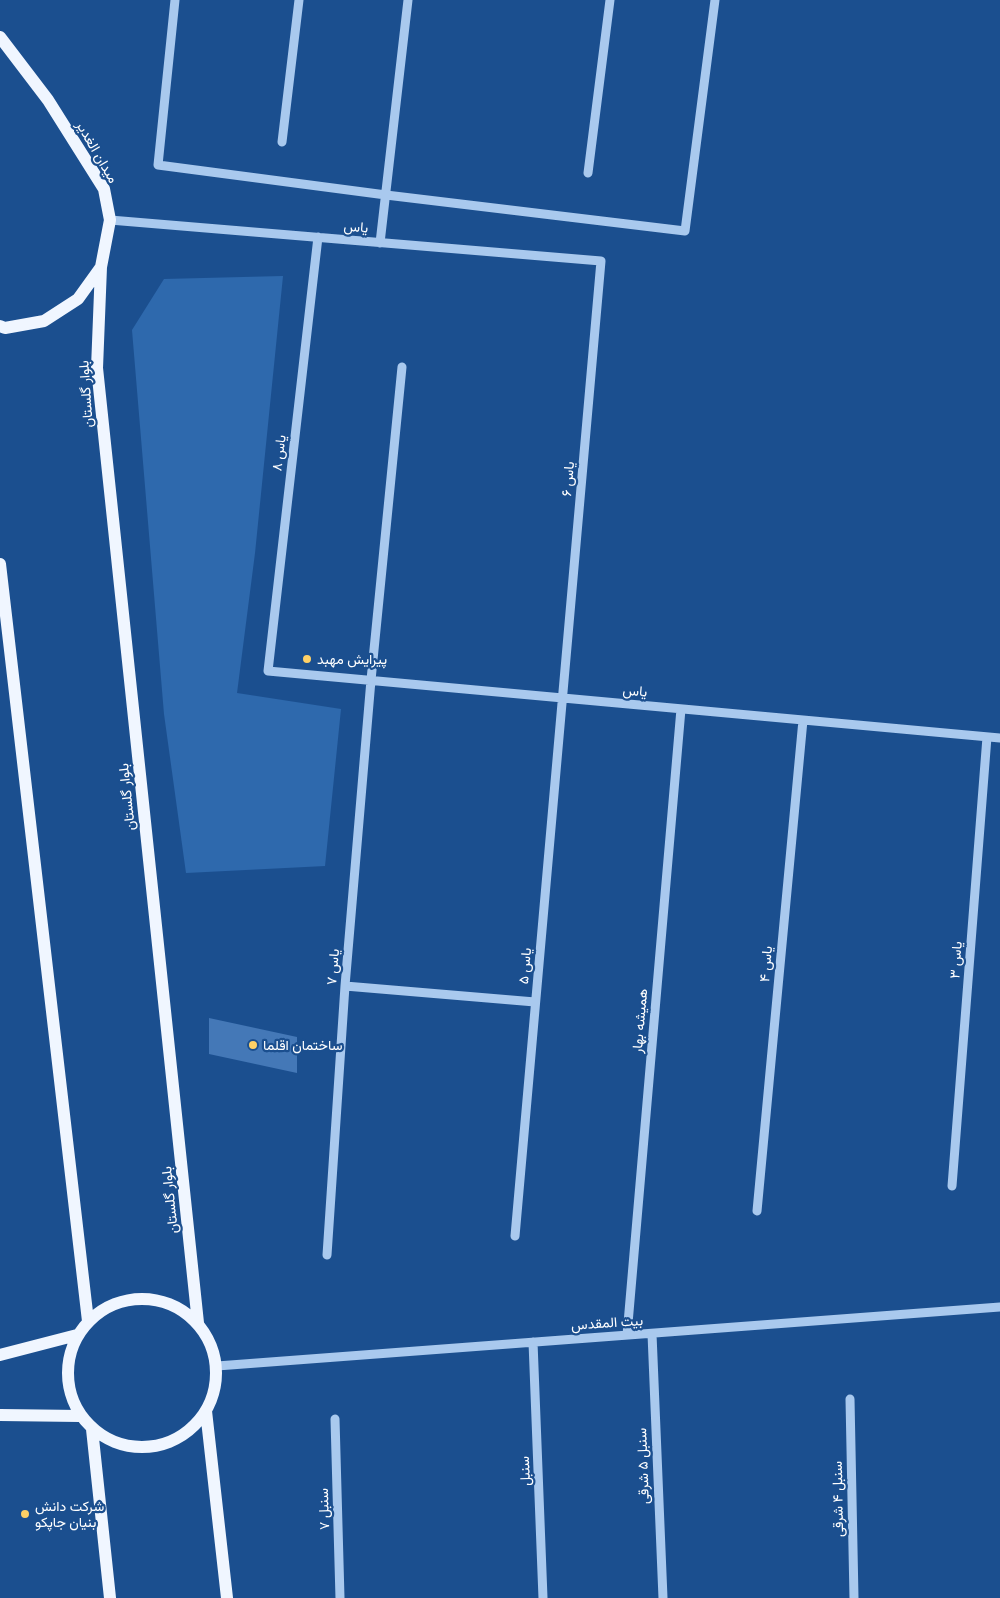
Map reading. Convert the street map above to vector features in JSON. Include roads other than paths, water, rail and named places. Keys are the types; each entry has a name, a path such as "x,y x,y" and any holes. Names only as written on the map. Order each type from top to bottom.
{"main road":[{"name":"میدان الغدیر","path":"0,37 48,100 104,189 110,220 101,267 78,299 44,321 5,328 0,326"},
{"name":"بلوار گلستان","path":"101,267 97,368 198,1323"},
{"path":"0,564 88,1321"},
{"path":"131,1299 156,1299 179,1308 198,1323 211,1343 217,1366 215,1389 206,1411 189,1431 166,1444 140,1448 114,1442 92,1429 80,1416 71,1397 67,1376 69,1355 77,1335 88,1321 108,1306 131,1299"},
{"path":"0,1355 77,1335"},
{"path":"206,1411 227,1598"},
{"path":"0,1415 80,1416"},
{"path":"92,1429 110,1598"}],"street":[{"path":"175,0 158,165 386,196 685,230 715,0"},
{"path":"282,142 299,0"},
{"path":"380,243 408,0"},
{"path":"588,173 610,0"},
{"name":"یاس","path":"110,220 601,261"},
{"name":"یاس ۸","path":"268,671 318,238"},
{"name":"یاس ۶","path":"562,698 601,261"},
{"name":"یاس ۷","path":"327,1255 345,986 371,680 402,367"},
{"name":"یاس","path":"268,671 1000,738"},
{"name":"یاس ۵","path":"515,1236 562,698"},
{"name":"همیشه بهار","path":"627,1336 681,709"},
{"name":"یاس ۴","path":"757,1211 803,720"},
{"name":"یاس ۳","path":"952,1186 987,737"},
{"path":"345,986 536,1002"},
{"name":"بیت المقدس","path":"217,1366 1000,1307"},
{"name":"سنبل ۵ شرقی","path":"652,1334 663,1598"},
{"name":"سنبل","path":"533,1342 544,1598"},
{"name":"سنبل ۴ شرقی","path":"850,1399 854,1598"},
{"name":"سنبل ۷","path":"335,1419 340,1598"}],"place":[{"name":"پیرایش مهبد","path":"307,659"},
{"name":"ساختمان اقلما","path":"253,1045"},
{"name":"شرکت دانش بنیان جاپکو","path":"25,1514"}]}
